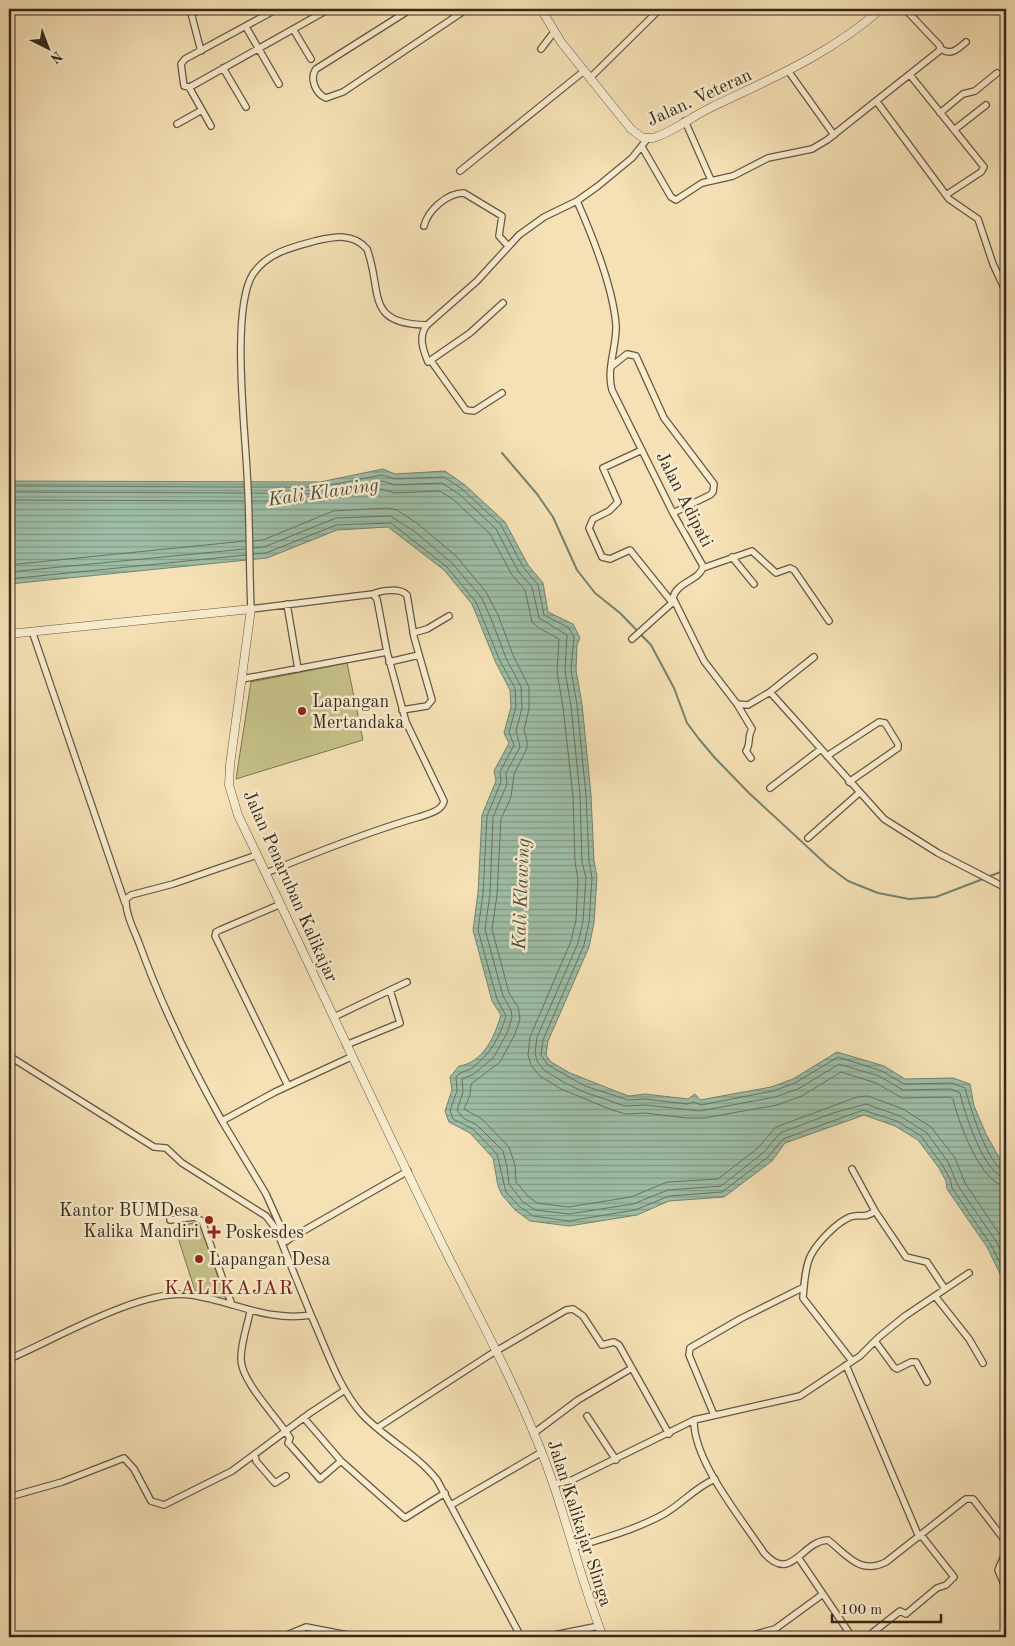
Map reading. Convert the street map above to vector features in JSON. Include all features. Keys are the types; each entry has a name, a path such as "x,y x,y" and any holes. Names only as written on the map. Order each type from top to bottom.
{"street":[{"path":"200,9 191,11 201,51"},
{"path":"211,126 189,87 182,83 181,64 277,9"},
{"path":"189,87 329,9"},
{"path":"411,9 316,70 313,79 319,94 326,98 342,92 467,9"},
{"name":"Jalan. Veteran","path":"541,9 554,32 631,128 639,136 648,138 662,134 685,121 789,72 842,40 881,9"},
{"path":"590,78 660,9"},
{"path":"905,9 941,49 954,52 966,42"},
{"path":"246,27 278,84"},
{"path":"293,29 310,59"},
{"path":"541,48 554,32"},
{"path":"642,147 673,199 680,198 702,183 733,176 768,158 812,149 834,135 877,102 941,49"},
{"path":"223,68 246,107"},
{"path":"460,171 584,71"},
{"path":"789,72 834,135"},
{"path":"940,113 963,94 975,91 997,73"},
{"path":"910,75 984,168 946,195"},
{"path":"877,102 946,195 953,203 970,211 978,218 993,264 1006,292"},
{"path":"954,130 986,105"},
{"path":"177,124 202,110"},
{"path":"685,121 711,180"},
{"path":"502,393 474,411 466,410 431,361 428,361 421,338 422,331 477,281 508,246 544,217 577,201 618,170 642,147 648,138"},
{"path":"424,226 427,217 440,203 451,196 464,193 502,216 499,236 508,246"},
{"name":"Jalan Adipati","path":"577,201 587,223 614,312 616,334 610,380 612,390 673,513 703,568 676,590 673,602"},
{"path":"251,608 242,370 244,302 247,286 254,273 271,256 288,248 345,236 358,240 367,248 379,304 386,315 402,324 427,325"},
{"path":"431,361 470,333 503,303"},
{"path":"612,366 627,354 636,356 664,418 714,484 714,492 710,495 673,513"},
{"path":"642,450 603,468 618,502 610,511 593,519 589,528 602,557 607,559 630,550 673,602 704,661 737,704 752,729 748,735 749,747 746,751 751,758"},
{"path":"703,568 752,551 776,573 792,568 810,591 828,621"},
{"path":"732,557 754,584"},
{"path":"9,634 287,604 373,594 383,591 406,592 413,633 432,700 427,706 402,710"},
{"path":"266,873 376,829 427,815 443,804 443,796 410,732 402,710 389,662 377,599 373,594"},
{"path":"632,639 673,602"},
{"path":"287,604 298,669"},
{"name":"Jalan Penaruban Kalikajar","path":"251,608 230,785 238,815 334,1017 351,1057 487,1330 496,1352"},
{"path":"413,633 427,629 448,616"},
{"path":"32,631 158,995 182,1049 266,1194 311,1315 346,1390 363,1414 429,1470 445,1493 521,1637"},
{"path":"242,679 387,652"},
{"path":"389,662 419,655"},
{"path":"737,704 748,705 770,692 814,657"},
{"path":"770,692 859,794 884,819 912,838 1006,888"},
{"path":"827,756 879,722 885,723 898,744 898,748 849,782"},
{"path":"770,788 821,749"},
{"path":"808,838 859,794"},
{"path":"126,903 128,896 172,884 257,855"},
{"path":"280,904 220,930 216,932 215,936 288,1086"},
{"path":"334,1017 407,982"},
{"path":"346,1045 400,1023 390,990"},
{"path":"9,1056 154,1146 166,1148 182,1163 257,1209 266,1216 284,1242"},
{"path":"222,1121 288,1086 351,1057"},
{"path":"852,1169 875,1211 906,1257 927,1262 945,1289"},
{"path":"284,1242 408,1172"},
{"path":"867,1637 900,1611 906,1614 937,1588 946,1585 954,1578 920,1536 849,1363 803,1298 810,1256 834,1228 850,1216 864,1218 875,1211"},
{"path":"170,1220 200,1219 232,1305"},
{"path":"555,1484 572,1480 616,1460 670,1434 694,1420 714,1414 788,1400 809,1391 969,1273"},
{"path":"714,1414 689,1355 690,1348 740,1319 804,1287"},
{"path":"9,1359 136,1302 151,1298 190,1295 232,1305 250,1312 283,1316 311,1315"},
{"path":"936,1296 969,1339 983,1363"},
{"path":"379,1427 496,1352 566,1310 573,1309 583,1316 602,1345 616,1342 670,1434"},
{"path":"250,1312 242,1354 243,1370 261,1400 286,1431 290,1438 288,1443 320,1479 340,1461"},
{"path":"875,1341 897,1369 911,1362 916,1362 927,1382"},
{"name":"Jalan Kalikajar Slinga","path":"496,1352 534,1433 555,1484 573,1548 603,1637"},
{"path":"534,1433 578,1400 632,1368"},
{"path":"9,1497 62,1482 124,1458 134,1468 151,1501 164,1505 232,1471 304,1418 346,1390"},
{"path":"587,1416 616,1460"},
{"path":"304,1418 340,1461 405,1518 445,1493"},
{"path":"694,1420 696,1439 715,1479 772,1562 780,1565 787,1564 818,1542 828,1540 862,1566 874,1568 886,1562 966,1499 973,1499 1006,1542"},
{"path":"451,1505 542,1452"},
{"path":"255,1455 256,1461 274,1483 286,1476"},
{"path":"573,1548 613,1537 663,1515 690,1492 715,1479"},
{"path":"1006,1551 998,1570 1006,1589"},
{"path":"798,1557 852,1637"},
{"path":"746,1637 775,1629 823,1594"},
{"path":"544,1637 599,1626"},
{"path":"282,1637 306,1628 358,1637"}],"shaded area":[{"name":"Lapangan Mertandaka","path":"347,663 363,740 236,779 251,682"},
{"name":"Lapangan Desa","path":"199,1221 225,1297 195,1291 175,1228"}],"water":[{"name":"Kali Klawing","path":"383,469 395,474 445,471 465,485 505,522 528,565 543,583 548,612 573,624 580,638 577,645 576,670 582,704 591,795 594,861 597,877 594,923 589,947 548,1041 546,1055 551,1062 570,1073 629,1096 645,1094 688,1099 695,1094 700,1100 771,1087 793,1079 837,1052 884,1066 905,1079 953,1078 970,1084 974,1106 986,1134 1006,1170 1006,1286 987,1247 947,1189 946,1181 939,1168 918,1140 895,1126 864,1115 785,1143 772,1161 724,1197 669,1201 637,1215 569,1226 530,1221 515,1210 502,1195 498,1186 493,1158 470,1133 449,1122 445,1111 452,1090 450,1077 459,1066 475,1060 487,1047 501,1015 492,1001 473,930 478,893 482,815 496,781 494,771 509,743 504,733 511,707 510,690 496,663 472,604 444,570 388,527 337,530 267,558 9,584 9,481 320,482"}],"waterway":[{"path":"502,453 537,494 553,517 577,570 595,593 620,613 651,645 674,688 687,723 699,739 749,793 828,866 848,881 878,893 909,899 936,897 983,879"},
{"path":"987,877 1001,872 1006,873"}],"place":[{"name":"Lapangan Mertandaka","path":"302,711"},
{"name":"Kantor BUMDesa Kalika Mandiri","path":"209,1220"},
{"name":"Poskesdes","path":"214,1232"},
{"name":"Lapangan Desa","path":"199,1259"}],"district":[{"name":"KALIKAJAR","path":"229,1287"}]}
